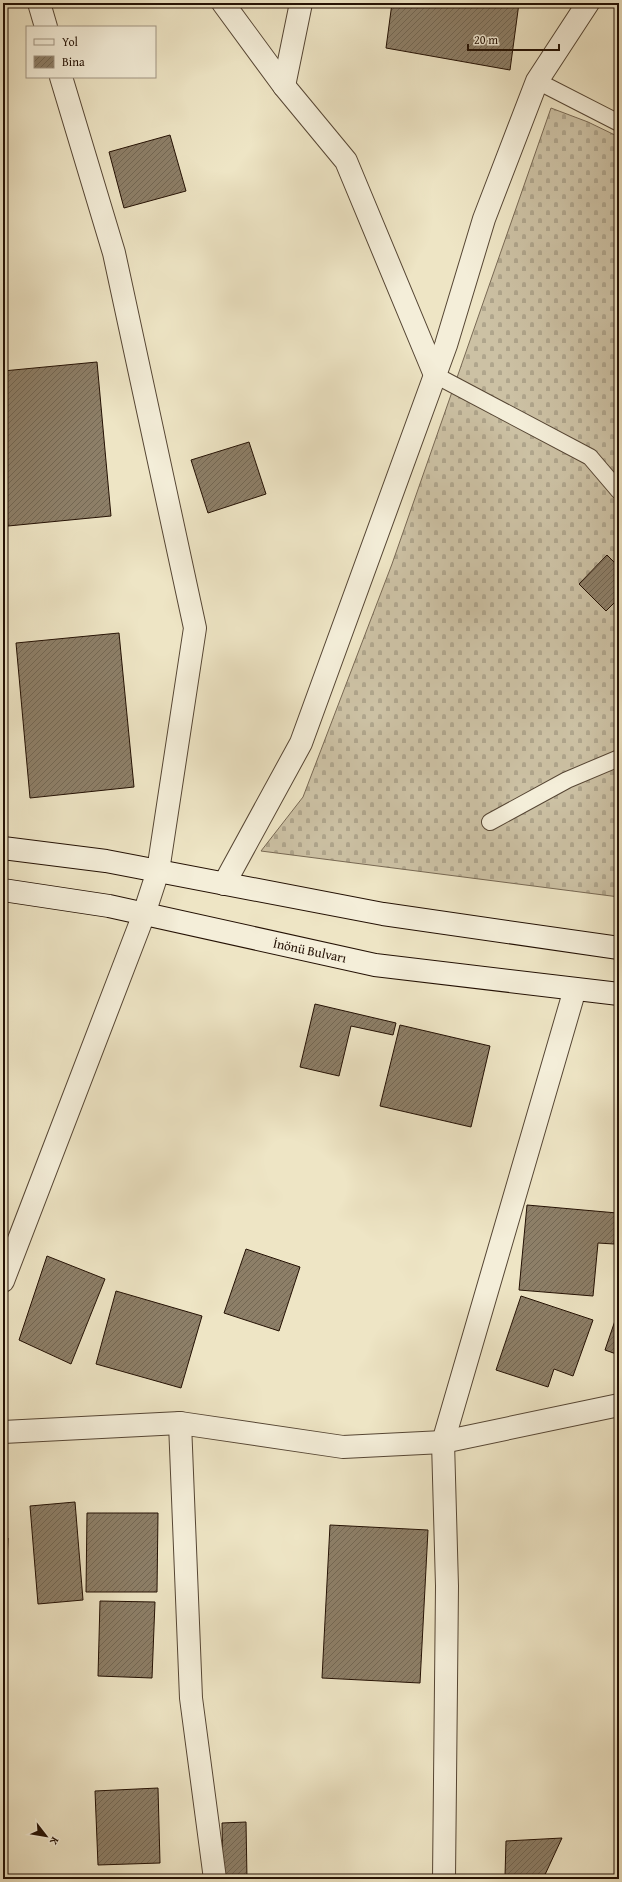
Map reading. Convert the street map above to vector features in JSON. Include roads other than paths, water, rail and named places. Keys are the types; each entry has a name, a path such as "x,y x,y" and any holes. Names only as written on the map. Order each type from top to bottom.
{"street":[{"path":"39,3 46,26"},
{"path":"223,3 284,86 346,161 435,375"},
{"path":"284,86 300,3"},
{"path":"224,884 301,743 446,345 484,219 536,81 588,3"},
{"path":"3,1281 144,914 158,871 195,628 114,253 61,78"},
{"path":"3,848 106,861 383,914 619,948"},
{"name":"İnönü Bulvarı","path":"3,890 109,906 375,964 619,994"},
{"path":"444,1879 447,1586 443,1442 575,988"},
{"path":"3,1432 180,1423 343,1447 443,1442 619,1405"},
{"path":"180,1423 191,1698 215,1879"}],"lane":[{"path":"536,81 619,123"},
{"path":"435,375 590,457 619,491"},
{"path":"490,822 567,780 619,758"}]}
